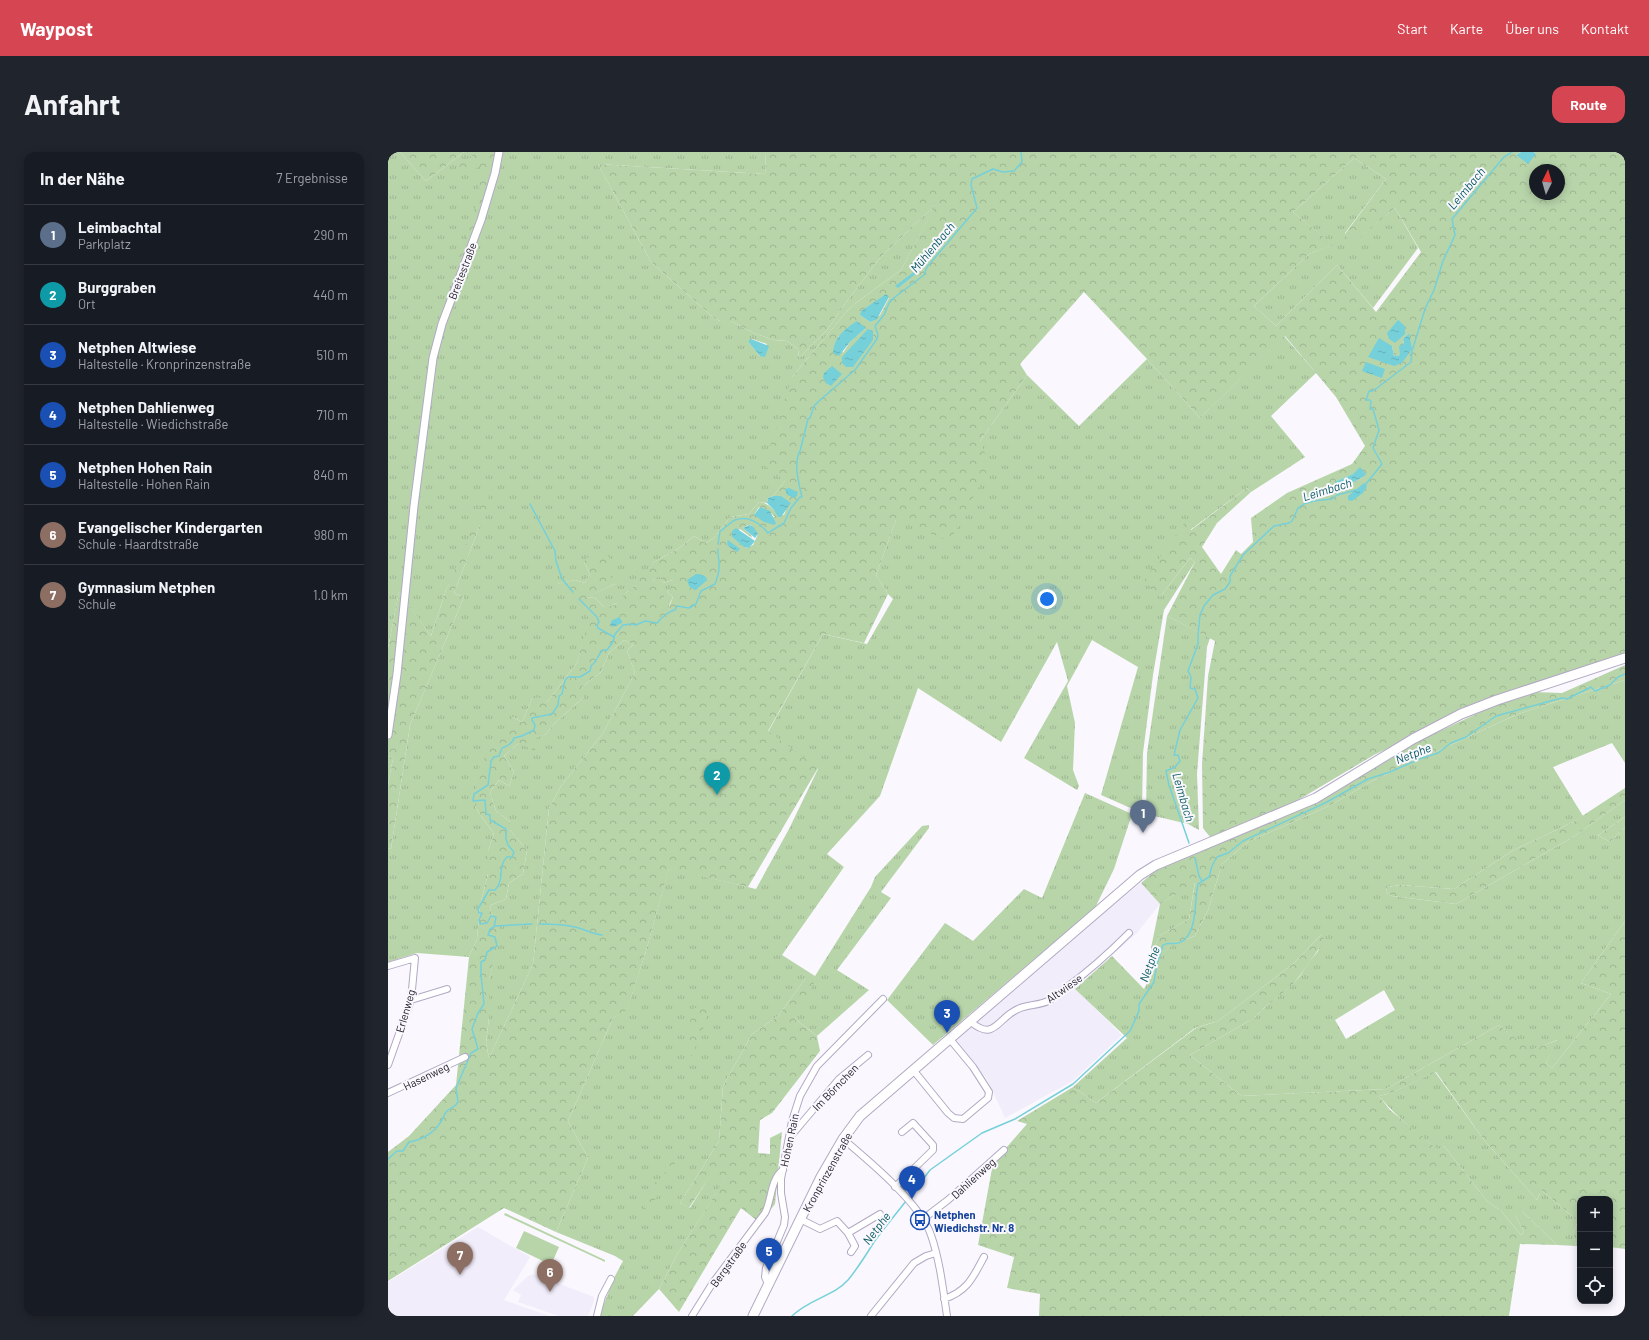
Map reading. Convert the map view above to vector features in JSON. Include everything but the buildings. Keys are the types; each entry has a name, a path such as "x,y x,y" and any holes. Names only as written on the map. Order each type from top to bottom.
{"main road":[{"name":"Kronprinzenstraße","path":"753,1316 800,1219 843,1139 860,1116 1140,875 1156,865 1316,798 1335,788 1413,738 1461,714 1497,700 1625,658"}],"street":[{"name":"Breitestraße","path":"388,735 401,639 414,506 428,390 436,343 481,220 495,173 498,152"},
{"name":"Altwiese","path":"971,1022 985,1031 992,1030 1009,1014 1019,1008 1039,1005 1049,1001 1092,968 1129,933"},
{"name":"Erlenweg","path":"388,966 415,958 411,1000 388,1066"},
{"path":"411,1000 447,989"},
{"name":"Hohen Rain","path":"768,1284 765,1277 766,1268 784,1225 785,1217 781,1193 782,1170 796,1108 814,1069 883,999"},
{"path":"914,1071 948,1113 954,1118 963,1119 988,1098 989,1092 977,1073 949,1038"},
{"name":"Im Börnchen","path":"788,1139 839,1079 854,1065 868,1055"},
{"name":"Hasenweg","path":"388,1094 465,1057"},
{"path":"895,1187 933,1150 933,1145 912,1123 902,1132"},
{"path":"843,1139 895,1187 910,1202 923,1219 931,1234 936,1253 947,1316"},
{"name":"Dahlienweg","path":"923,1219 948,1200 1004,1150"},
{"name":"Bergstraße","path":"692,1316 712,1284 765,1213 777,1175 782,1170"},
{"path":"848,1233 880,1214"},
{"path":"800,1219 820,1229 837,1221 848,1233 855,1246 851,1252"},
{"path":"871,1316 914,1263 926,1256 936,1253"},
{"path":"944,1299 962,1290 968,1284 984,1257"},
{"path":"597,1316 602,1296 611,1279"}],"shaded area":[{"path":"1141,883 1160,904 1137,933 1075,988 1122,1035 1073,1081 1005,1118 988,1081 956,1041 1037,966"},
{"path":"478,1227 530,1257 504,1300 550,1316 388,1316 388,1282"},
{"path":"533,1274 594,1297 594,1301 588,1316 558,1316 518,1302 521,1295 513,1290 528,1276"}],"green space":[{"path":"388,152 400,152 426,181 464,152 765,152 766,174 598,164 651,262 714,318 720,321 731,321 754,333 774,340 787,341 798,349 799,358 828,329 844,305 879,259 936,204 901,270 847,311 792,377 785,481 773,496 768,498 767,503 759,502 749,514 730,517 714,538 706,543 694,536 678,549 654,562 638,584 627,592 619,602 609,607 604,607 595,598 586,597 615,584 584,562 590,574 585,583 575,580 557,584 590,618 577,663 547,702 532,699 522,722 513,717 475,807 494,834 488,851 488,874 480,905 477,939 469,957 417,953 388,962 388,848 391,849 410,725 464,597 454,593 480,525 480,521 446,590 431,636 399,592 388,648","holes":["752,339 767,344 760,356 749,343"]},
{"path":"400,152 464,152 426,181"},
{"path":"477,152 495,152 490,180 482,207 463,260 460,262 459,257 479,194 480,166 471,171 464,172 459,167 460,164"},
{"path":"765,152 1521,152 1516,155 1536,154 1534,152 1625,152 1625,655 1480,703 1374,755 1283,809 1210,837 1203,828 1202,764 1208,676 1215,641 1167,616 1195,562 1190,558 1160,597 1144,580 1185,522 1191,530 1247,488 1251,492 1217,523 1202,547 1221,574 1236,550 1241,554 1253,542 1251,518 1287,493 1352,464 1365,446 1336,397 1285,336 1200,418 1084,292 1020,364 1027,375 980,441 990,466 950,541 896,520 876,575 888,594 864,643 823,634 768,731 818,768 748,887 669,869 646,951 627,1010 613,1018 568,1121 588,1158 556,1232 504,1208 388,1281 388,1152 409,1136 456,1085 469,957 477,939 480,905 488,874 488,851 494,834 475,807 477,772 494,740 513,717 522,722 532,699 538,697 547,702 577,663 589,618 556,584 575,580 585,583 590,574 584,562 588,557 607,554 614,566 608,572 615,584 587,597 595,598 604,607 612,606 637,584 636,570 647,570 654,562 678,549 694,536 706,543 714,538 730,517 749,514 759,502 766,504 780,514 784,515 786,510 781,496 773,496 785,481 764,465 792,377 847,311 901,270 935,205 879,259 844,305 828,329 799,358 798,349 787,341 774,340 754,333 731,321 720,321 714,318 651,262 598,164 766,174","holes":["1354,158 1386,179 1345,234 1345,250 1395,208 1421,252 1376,312 1337,265 1276,326 1254,306 1309,254 1333,245 1293,212","886,295 889,298 880,315 870,322 860,315 869,306","866,328 850,342 843,353 838,337","1409,333 1402,363 1369,357 1392,346 1394,356 1400,355 1404,344 1403,339","1353,474 1363,477 1337,491 1336,482","759,507 771,513 775,517 754,515","751,525 758,534 753,545 747,548 732,537 740,529 752,538 751,535 743,528","659,576 663,583 673,580 680,580 667,592 673,597 668,610 662,590 653,581","624,640 633,645 627,651 635,673 603,733 561,786 549,808 533,964 489,1058 486,1043 489,1018 489,980 501,932 490,909 491,905 506,899 509,883 523,874 527,850 510,830 510,822 496,811 490,792 499,780 509,786 514,772 504,756 519,743 535,751 536,738 546,734 555,723 584,697 582,687 601,672 609,653"]},
{"path":"1354,158 1386,179 1345,233 1345,249 1395,208 1418,248 1373,308 1337,265 1276,326 1254,306 1309,254 1332,245 1293,212"},
{"path":"1284,336 1316,373 1271,416 1305,457 1251,492 1247,488 1190,530 1185,523 1160,597 1190,558 1195,562 1164,610 1153,675 1143,753 1142,813 1101,795 1138,667 1092,640 1067,686 1075,723 1073,770 1079,786 1077,790 1024,758 1068,681 1057,642 1001,742 918,688 880,796 827,854 844,867 782,955 815,976 871,887 875,877 922,826 929,825 929,828 881,892 891,898 837,970 869,990 817,1036 795,1019 806,978 778,1016 752,1034 723,1086 719,1141 680,1203 690,1208 712,1172 727,1176 678,1253 659,1289 633,1316 599,1316 615,1276 623,1261 615,1256 556,1232 588,1158 568,1121 613,1018 627,1009 646,951 669,868 756,889 789,829 818,769 768,732 823,634 867,644 893,599 876,575 896,520 980,441 1027,375 1079,426 1147,359 1200,418"},
{"path":"486,493 489,494 486,513 480,517 479,508"},
{"path":"476,520 480,521 480,525 454,593 464,597 410,725 391,849 388,848 388,785 393,758 388,756 388,648 399,591 431,636 446,590"},
{"path":"659,575 663,583 673,580 681,580 667,592 673,597 668,611 653,581"},
{"path":"1167,616 1210,638 1207,647 1197,774 1199,830 1188,824 1146,814 1147,753"},
{"path":"624,640 633,645 627,651 635,673 603,733 561,786 549,808 533,964 489,1058 486,1043 489,1018 489,980 500,932 490,909 491,905 506,899 509,883 523,874 527,850 510,830 510,822 496,811 490,792 499,780 509,786 514,772 504,756 519,743 546,734 555,723 584,697 582,687 601,672 609,653"},
{"path":"1625,665 1625,680 1518,714 1372,781 1331,805 1248,842 1222,864 1208,910 1195,936 1170,947 1162,955 1154,969 1152,955 1159,936 1189,919 1195,883 1160,904 1141,883 1155,871 1328,796 1408,746 1491,707 1534,692 1562,693"},
{"path":"1625,680 1625,763 1612,743 1553,767 1583,816 1512,851 1454,889 1400,885 1387,887 1386,892 1392,896 1456,904 1573,837 1625,800 1625,817 1598,835 1610,842 1625,827 1625,921 1581,983 1611,994 1552,1068 1546,1063 1557,1040 1530,1051 1499,1025 1386,1089 1241,1096 1190,1055 1254,1018 1295,982 1319,949 1321,935 1293,964 1218,1021 1195,1028 1096,1103 1073,1087 1127,1038 1075,989 1112,956 1144,989 1162,954 1173,944 1195,936 1208,910 1222,864 1248,842 1331,805 1372,781 1518,714","holes":["1384,990 1395,1010 1346,1039 1335,1020"]},
{"path":"388,756 393,758 388,785"},
{"path":"1625,788 1625,800 1573,837 1456,904 1392,896 1386,892 1387,887 1400,885 1454,889 1512,851 1573,822"},
{"path":"1085,793 1132,814 1114,869 1095,908 933,1045 887,1000 945,923 973,941 1024,889 1042,898"},
{"path":"1625,817 1625,827 1610,842 1598,835"},
{"path":"1195,882 1189,919 1159,936 1152,955 1151,948 1160,904"},
{"path":"1625,921 1625,1249 1613,1247 1613,1196 1577,1196 1577,1220 1541,1190 1537,1200 1484,1140 1436,1072 1401,1089 1379,1096 1390,1110 1431,1144 1438,1149 1444,1146 1487,1201 1501,1211 1521,1235 1524,1232 1515,1215 1515,1210 1522,1211 1557,1245 1520,1244 1509,1316 1039,1316 1040,1294 1007,1288 1014,1257 978,1245 993,1163 1027,1124 1017,1121 1073,1087 1096,1103 1196,1028 1218,1021 1293,964 1321,935 1324,938 1319,949 1293,984 1254,1018 1190,1055 1241,1096 1386,1089 1499,1025 1530,1050 1558,1040 1546,1063 1552,1068 1611,994 1581,983"},
{"path":"806,978 811,978 814,983 795,1019 817,1036 820,1051 772,1113 760,1120 758,1153 770,1154 770,1138 782,1132 775,1204 760,1223 741,1208 679,1312 659,1289 678,1253 726,1177 712,1173 689,1208 680,1203 719,1141 723,1086 752,1034 778,1016"},
{"path":"704,1004 708,1011 703,1030 691,1057 686,1038 693,1009"},
{"path":"1435,1072 1484,1140 1537,1200 1541,1190 1577,1220 1573,1233 1576,1246 1557,1245 1522,1211 1515,1215 1524,1232 1521,1235 1501,1211 1487,1201 1444,1146 1439,1150 1431,1144 1400,1118 1379,1096 1400,1089"},
{"path":"672,1158 676,1158 676,1161 670,1174 667,1175 664,1172 667,1164"},
{"path":"658,1180 663,1184 662,1188 649,1210 644,1209 648,1193"},
{"path":"505,1213 605,1260 605,1262 504,1215"},
{"path":"1577,1223 1577,1246 1576,1246 1573,1233"},
{"path":"524,1231 559,1247 551,1265 516,1248"}],"water":[{"path":"1521,152 1534,152 1536,154 1528,164 1516,155"},
{"path":"915,271 917,273 898,288 895,286"},
{"path":"886,294 889,297 877,319 870,322 860,315 861,311"},
{"path":"1398,320 1405,326 1405,334 1395,343 1389,339 1387,333"},
{"path":"857,321 866,328 850,342 839,356 833,353 835,342 844,330"},
{"path":"868,329 873,331 873,340 853,367 846,367 842,363 842,357"},
{"path":"1409,333 1412,349 1402,363 1394,366 1368,357 1379,338 1392,346 1394,356 1400,355 1399,346 1404,344 1403,339"},
{"path":"751,339 769,346 765,357 760,356 749,343 749,340"},
{"path":"1366,362 1385,369 1382,378 1362,371"},
{"path":"832,366 842,374 831,386 826,383 823,377 824,373"},
{"path":"1360,467 1366,474 1337,491 1335,482 1353,474"},
{"path":"1364,483 1367,486 1363,493 1352,501 1348,500 1348,496"},
{"path":"789,488 798,492 797,496 794,498 787,495 785,489"},
{"path":"773,496 781,496 791,503 781,517 778,517 767,503 768,498"},
{"path":"760,507 770,511 776,523 774,525 764,522 754,515"},
{"path":"749,525 755,529 758,534 755,538 743,528"},
{"path":"736,528 755,541 749,548 744,547 732,537 732,531"},
{"path":"728,540 740,549 737,552 728,546"},
{"path":"696,574 706,577 707,580 694,590 689,586 687,580"},
{"path":"619,617 622,623 613,627 611,626 611,621"}],"waterway":[{"name":"Mühlenbach","path":"718,544 720,531 735,520 749,519 757,523 768,533 784,523 791,508 800,497 802,497 797,474 797,461 808,419 810,418 814,406 855,370 877,339 878,335 875,326 884,315 889,303 924,275 927,267 977,208 971,185 972,179 993,169 1003,172 1014,171 1022,162 1021,152"},
{"name":"Leimbach","path":"1365,485 1382,464 1373,448 1379,430 1373,409 1370,408 1371,402 1370,400 1366,400 1369,391 1373,391 1411,362 1412,351 1425,309 1434,290 1443,261 1455,235 1452,219 1504,157 1512,152"},
{"name":"Leimbach","path":"1189,843 1169,785 1166,771 1175,767 1180,761 1178,755 1174,755 1180,730 1198,698 1195,689 1190,688 1191,677 1188,671 1198,644 1200,615 1204,606 1213,595 1225,589 1230,582 1230,576 1243,555 1274,526 1292,521 1298,508 1304,504 1313,501 1332,499 1337,495 1356,490"},
{"path":"530,504 555,551 556,561 562,579 573,592"},
{"name":"Mühlenbach","path":"388,1159 397,1151 403,1151 409,1142 424,1137 433,1131 440,1123 446,1112 457,1104 456,1088 471,1053 478,1049 472,1029 478,1013 484,1004 481,962 485,960 487,952 497,946 495,937 488,935 490,929 494,927 496,917 491,916 487,923 480,924 479,920 482,913 479,913 478,909 489,890 495,890 498,886 500,882 502,865 507,857 512,857 514,852 508,845 506,839 506,829 490,820 490,815 486,814 485,800 473,801 474,794 488,785 491,761 494,757 499,756 502,748 511,743 514,738 534,730 535,725 532,718 552,714 558,705 559,696 562,694 565,680 568,677 580,677 590,671 591,666 603,650 607,650 613,642 615,634 623,625 636,625 645,621 657,623 665,615 675,610 677,606 689,608 696,604 701,591 715,584 719,569 718,549"},
{"path":"579,599 597,617 599,622 597,625 598,628 614,637"},
{"name":"Netphe","path":"909,1198 930,1170 982,1133 1015,1119 1073,1084 1130,1031 1139,1011 1139,1004 1154,982 1157,964 1163,945 1168,943 1179,943 1186,938 1190,932 1193,924 1198,884 1209,877 1212,866 1217,857 1228,853 1243,841 1327,802 1368,779 1438,753 1451,743 1466,737 1496,716 1562,698 1567,699 1591,687 1595,691 1610,685 1618,677 1625,674"},
{"name":"Leimbach","path":"1195,858 1199,876 1202,881"},
{"path":"495,926 532,924"},
{"path":"539,924 571,926 602,935"},
{"name":"Netphe","path":"792,1316 806,1305 836,1290 848,1280 874,1242 906,1201"}],"place":[{"name":"Burggraben","path":"717,795"},
{"name":"Leimbachtal","path":"1143,833"},
{"name":"Netphen Altwiese","path":"947,1033"},
{"name":"Netphen Dahlienweg","path":"912,1199"},
{"name":"Netphen Wiedichstr. Nr. 8","path":"920,1220"},
{"name":"Netphen Hohen Rain","path":"769,1271"},
{"name":"Gymnasium Netphen","path":"460,1275"},
{"name":"Evangelischer Kindergarten","path":"550,1292"}]}
